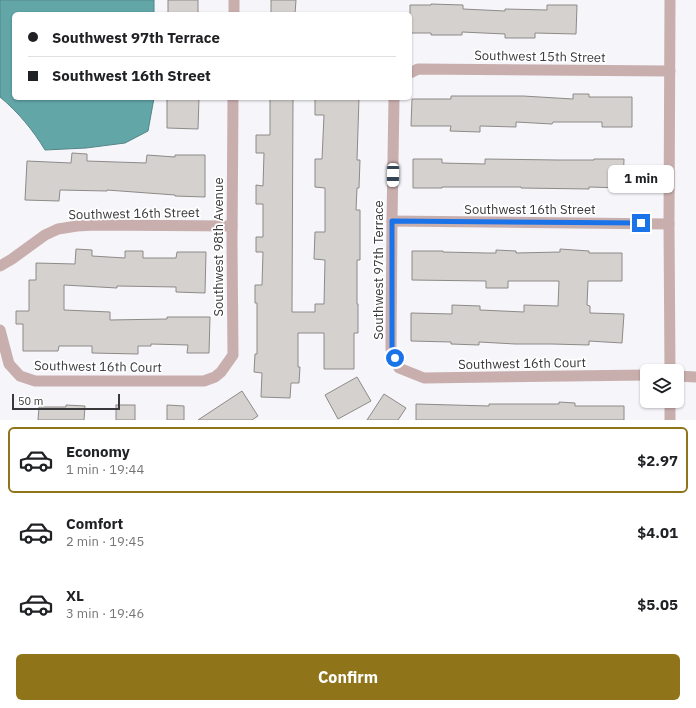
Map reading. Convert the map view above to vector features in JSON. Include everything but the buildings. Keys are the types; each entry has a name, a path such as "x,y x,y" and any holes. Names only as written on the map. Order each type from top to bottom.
{"street":[{"path":"234,0 234,12"},
{"path":"670,0 670,364"},
{"name":"Southwest 15th Street","path":"412,72 418,69 670,71"},
{"name":"Southwest 98th Avenue","path":"204,381 215,377 221,372 233,355 233,100"},
{"name":"Southwest 97th Terrace","path":"394,100 392,349 399,368"},
{"name":"Southwest 16th Street","path":"392,221 669,224"},
{"name":"Southwest 16th Street","path":"0,266 45,235 58,229 96,225 232,226"},
{"name":"Southwest 16th Court","path":"0,330 9,364 20,376 35,381 204,381"},
{"name":"Southwest 16th Court","path":"399,368 424,378 640,375"},
{"path":"684,376 696,377"},
{"path":"670,408 670,420"}],"water":[{"path":"0,0 154,0 154,12 12,12 12,100 154,100 148,131 125,143 86,148 45,150 25,122 0,97"}],"route":[{"path":"395,358 392,349 392,221 641,223"}]}
